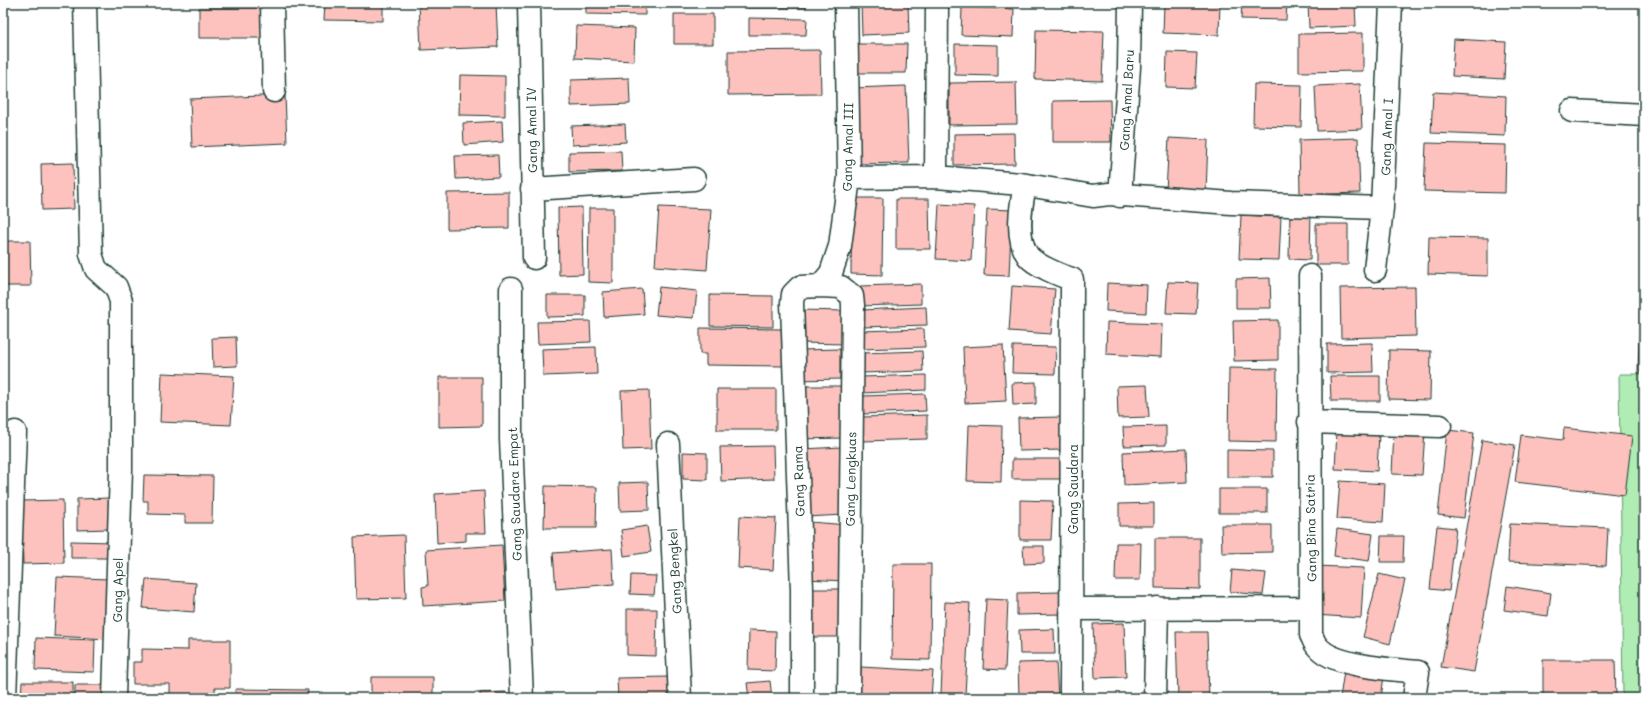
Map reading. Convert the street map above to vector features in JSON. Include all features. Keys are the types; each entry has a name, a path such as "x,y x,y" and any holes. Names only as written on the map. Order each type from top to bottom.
{"street":[{"name":"Gang Apel","path":"85,3 91,254 96,269 116,287 121,301 121,469 119,482 114,698"},
{"path":"272,3 274,92"},
{"name":"Gang Amal IV","path":"529,3 534,258"},
{"name":"Gang Amal III","path":"820,286 831,273 840,246 849,178 846,3"},
{"path":"936,3 936,177"},
{"name":"Gang Amal Baru","path":"1120,196 1129,67 1130,3"},
{"name":"Gang Amal I","path":"1375,270 1382,208 1391,3"},
{"path":"1572,111 1644,115"},
{"path":"849,178 936,177 1026,185 1094,196 1108,194 1231,203 1382,208"},
{"path":"532,189 694,179"},
{"name":"Gang Saudara","path":"1026,185 1021,205 1020,236 1028,256 1055,274 1072,279 1071,698"},
{"name":"Gang Bina Satria","path":"1310,276 1311,635 1317,646 1326,653 1340,660 1358,665 1418,672 1414,698"},
{"name":"Gang Rama","path":"802,698 802,582 792,303 793,294 800,287 820,286"},
{"name":"Gang Lengkuas","path":"820,286 841,287 852,296 853,305 848,698"},
{"name":"Gang Saudara Empat","path":"511,289 511,439 522,698"},
{"path":"1310,422 1440,426"},
{"path":"6,698 15,432"},
{"name":"Gang Bengkel","path":"668,444 680,698"},
{"path":"1155,698 1157,608"},
{"path":"1072,609 1311,608"}],"green space":[{"path":"1619,374 1644,374 1644,698 1623,698"}],"building":[{"path":"325,3 383,3 383,21 324,20"},
{"path":"419,3 496,3 498,47 421,50"},
{"path":"586,3 645,3 645,15 586,14"},
{"path":"747,3 806,3 806,8 747,8"},
{"path":"861,3 908,3 909,33 862,35"},
{"path":"1164,3 1220,3 1219,35 1163,33"},
{"path":"1242,3 1287,3 1286,20 1241,19"},
{"path":"1308,3 1355,3 1356,26 1309,28"},
{"path":"962,7 1014,9 1013,37 961,35"},
{"path":"199,8 262,8 262,38 199,38"},
{"path":"674,14 713,14 713,44 674,44"},
{"path":"749,18 807,19 806,35 749,35"},
{"path":"576,26 635,28 634,61 575,58"},
{"path":"1036,30 1104,31 1102,81 1035,79"},
{"path":"1363,33 1363,71 1299,72 1299,34"},
{"path":"1454,39 1506,42 1504,79 1452,76"},
{"path":"856,44 907,44 906,73 856,73"},
{"path":"955,44 998,45 998,76 955,75"},
{"path":"820,50 821,94 728,95 728,51"},
{"path":"1167,52 1197,53 1195,88 1166,87"},
{"path":"460,75 505,76 505,116 459,115"},
{"path":"629,78 630,104 571,106 571,80"},
{"path":"1016,82 1017,124 949,125 949,83"},
{"path":"1254,84 1302,85 1301,127 1253,126"},
{"path":"1360,84 1362,129 1317,131 1315,86"},
{"path":"906,86 909,163 856,164 853,88"},
{"path":"1433,92 1506,96 1505,136 1431,133"},
{"path":"285,95 287,143 192,147 190,99"},
{"path":"1110,100 1111,142 1053,142 1053,101"},
{"path":"502,121 503,142 464,145 463,123"},
{"path":"625,124 626,142 572,145 571,126"},
{"path":"1014,133 1015,164 954,165 954,134"},
{"path":"1169,138 1208,140 1206,193 1166,191"},
{"path":"1358,138 1360,193 1300,195 1299,140"},
{"path":"1426,143 1506,145 1505,193 1424,191"},
{"path":"621,151 622,171 569,172 569,152"},
{"path":"498,155 499,177 456,179 455,156"},
{"path":"73,163 74,209 42,210 41,164"},
{"path":"509,192 509,228 447,229 447,193"},
{"path":"852,198 883,198 882,275 851,274"},
{"path":"896,199 929,199 930,249 896,249"},
{"path":"939,204 974,206 971,261 936,259"},
{"path":"582,207 583,274 559,275 558,208"},
{"path":"659,207 711,209 707,270 655,266"},
{"path":"589,208 613,208 613,283 588,282"},
{"path":"987,209 1012,210 1009,276 984,275"},
{"path":"1290,210 1311,210 1310,260 1289,259"},
{"path":"1241,215 1281,217 1279,260 1239,259"},
{"path":"1316,224 1348,224 1348,265 1316,265"},
{"path":"1429,237 1488,238 1488,276 1428,274"},
{"path":"3,241 30,241 31,286 3,286"},
{"path":"1641,269 1644,269 1644,373 1638,373"},
{"path":"1270,278 1271,308 1236,308 1236,279"},
{"path":"1168,282 1198,283 1196,314 1166,313"},
{"path":"1107,283 1147,285 1146,313 1106,311"},
{"path":"921,284 921,304 860,306 860,286"},
{"path":"1012,286 1055,289 1051,334 1009,331"},
{"path":"659,287 697,291 694,318 656,315"},
{"path":"1415,287 1416,336 1341,338 1340,288"},
{"path":"642,289 644,314 604,317 603,292"},
{"path":"547,295 585,295 585,316 547,317"},
{"path":"710,295 773,296 773,327 710,326"},
{"path":"926,307 927,325 862,327 861,310"},
{"path":"800,310 846,311 845,344 800,343"},
{"path":"1278,320 1278,360 1234,361 1233,321"},
{"path":"590,321 591,342 538,344 537,322"},
{"path":"1107,322 1162,324 1161,357 1106,354"},
{"path":"700,328 783,329 783,366 706,365 706,354 700,354"},
{"path":"924,329 925,347 860,349 860,331"},
{"path":"236,337 237,366 213,367 212,338"},
{"path":"1372,343 1373,372 1327,373 1327,344"},
{"path":"1003,345 1006,401 965,403 963,347"},
{"path":"1013,346 1056,347 1055,374 1012,373"},
{"path":"596,347 597,374 543,376 542,349"},
{"path":"840,349 840,379 799,380 799,350"},
{"path":"1389,350 1431,351 1430,400 1388,399"},
{"path":"922,351 923,371 862,373 862,353"},
{"path":"1229,368 1277,369 1276,442 1228,441"},
{"path":"162,373 234,376 231,425 160,422"},
{"path":"926,375 926,390 862,393 861,377"},
{"path":"1330,376 1380,376 1380,401 1331,401"},
{"path":"439,377 482,377 482,426 439,427"},
{"path":"1036,382 1036,404 1013,405 1012,383"},
{"path":"1147,385 1149,417 1118,418 1117,386"},
{"path":"798,386 844,386 845,438 798,439"},
{"path":"717,389 776,389 776,430 717,430"},
{"path":"649,390 651,449 623,450 621,391"},
{"path":"925,394 926,411 863,414 862,396"},
{"path":"927,415 927,439 863,441 862,417"},
{"path":"1061,417 1062,450 1019,451 1018,418"},
{"path":"969,425 1002,426 1001,482 967,481"},
{"path":"1166,426 1166,445 1124,446 1123,427"},
{"path":"1564,428 1632,436 1625,495 1515,482 1521,435 1563,440"},
{"path":"1394,430 1425,432 1422,475 1392,474"},
{"path":"1447,430 1474,433 1464,518 1438,515"},
{"path":"1337,431 1379,434 1377,471 1335,469"},
{"path":"1482,440 1515,445 1474,672 1441,667"},
{"path":"773,446 774,479 721,481 720,447"},
{"path":"841,447 844,515 806,517 803,449"},
{"path":"1186,449 1187,482 1124,485 1123,452"},
{"path":"1227,450 1273,451 1273,477 1227,477"},
{"path":"683,452 707,453 707,480 683,479"},
{"path":"1012,459 1067,459 1067,479 1012,479"},
{"path":"144,475 213,476 212,523 185,523 185,515 148,514 148,501 143,501"},
{"path":"1340,481 1385,484 1383,522 1337,519"},
{"path":"648,482 649,510 620,511 619,483"},
{"path":"545,486 597,487 596,528 544,528"},
{"path":"1219,489 1267,489 1267,513 1219,513"},
{"path":"484,491 486,533 466,533 466,541 437,543 435,494"},
{"path":"109,498 109,529 77,530 77,499"},
{"path":"63,500 64,563 23,564 21,501"},
{"path":"1020,500 1053,501 1051,540 1020,540"},
{"path":"1154,503 1154,526 1119,526 1119,504"},
{"path":"740,516 776,518 773,570 738,568"},
{"path":"810,522 848,525 844,581 806,579"},
{"path":"1510,524 1608,528 1606,566 1508,562"},
{"path":"1221,525 1272,525 1272,552 1222,553"},
{"path":"647,526 651,552 624,556 621,530"},
{"path":"1437,526 1456,528 1449,591 1430,589"},
{"path":"1337,529 1373,534 1369,561 1334,556"},
{"path":"404,535 406,598 356,599 354,537"},
{"path":"1381,536 1404,536 1403,562 1380,562"},
{"path":"1155,538 1200,538 1200,589 1155,588"},
{"path":"71,541 114,542 114,558 71,558"},
{"path":"1116,543 1141,543 1140,580 1115,580"},
{"path":"502,545 505,601 423,606 422,587 428,586 426,550"},
{"path":"1023,546 1044,546 1044,563 1024,564"},
{"path":"612,549 614,584 556,589 553,553"},
{"path":"893,564 931,564 930,660 892,659"},
{"path":"1316,566 1364,568 1361,618 1314,615"},
{"path":"1232,570 1266,573 1263,595 1230,592"},
{"path":"1379,574 1405,580 1390,644 1363,637"},
{"path":"631,575 656,576 654,595 630,594"},
{"path":"57,577 109,579 107,639 54,636"},
{"path":"146,579 196,583 194,612 143,608"},
{"path":"1507,586 1551,593 1548,616 1504,610"},
{"path":"811,589 842,589 842,637 811,637"},
{"path":"1061,592 1062,614 1017,615 1017,593"},
{"path":"986,599 1008,600 1005,670 983,669"},
{"path":"945,602 970,603 965,695 941,694"},
{"path":"627,609 657,609 656,656 627,655"},
{"path":"1124,623 1126,677 1095,678 1093,624"},
{"path":"1054,629 1055,654 1020,654 1019,630"},
{"path":"749,630 776,631 775,671 748,670"},
{"path":"1176,632 1207,632 1209,698 1178,698"},
{"path":"36,638 95,640 94,672 35,670"},
{"path":"188,640 230,640 230,688 215,688 215,697 170,697 170,684 133,684 133,662 142,662 142,649 188,650"},
{"path":"1543,660 1615,660 1616,698 1543,698"},
{"path":"1056,662 1058,698 1019,698 1018,663"},
{"path":"861,667 933,671 931,698 860,698"},
{"path":"1344,671 1384,676 1381,698 1340,698"},
{"path":"371,677 433,677 433,698 371,698"},
{"path":"668,677 669,698 618,698 617,678"},
{"path":"770,681 772,698 749,698 747,683"},
{"path":"22,682 73,682 73,698 21,698"},
{"path":"75,685 112,685 112,698 75,698"},
{"path":"236,689 308,690 307,698 234,698"},
{"path":"507,692 507,698 480,698 480,693"}]}
